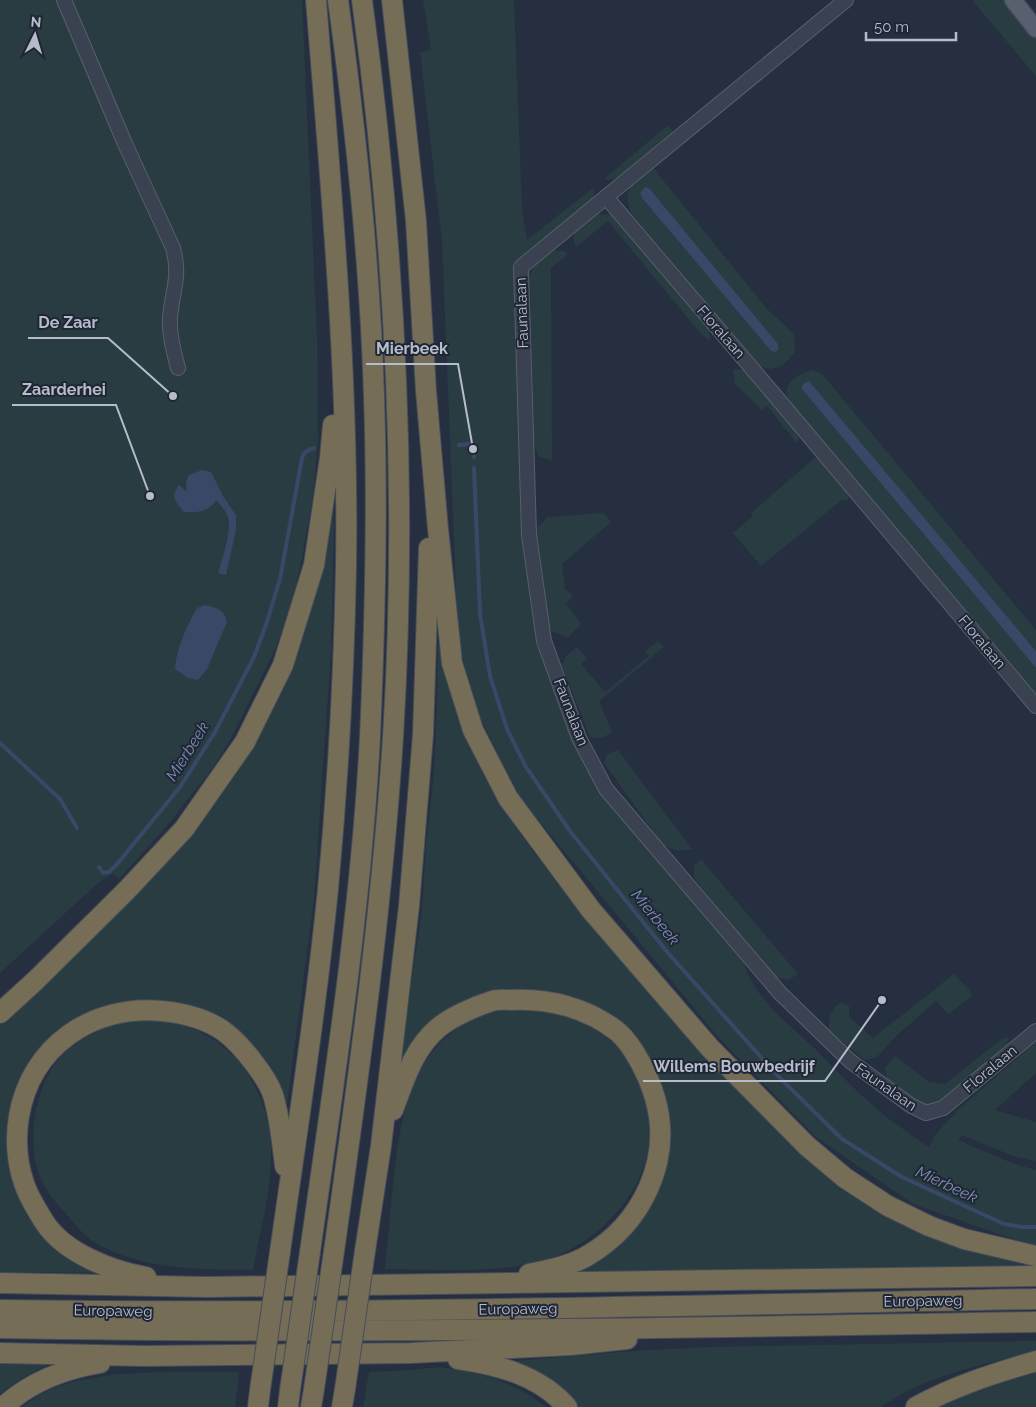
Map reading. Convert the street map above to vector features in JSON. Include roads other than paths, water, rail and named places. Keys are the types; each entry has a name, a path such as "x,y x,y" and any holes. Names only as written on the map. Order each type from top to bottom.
{"highway":[{"path":"259,1398 310,1039 326,908 340,738 346,566 344,393 341,324 316,0"},
{"path":"289,1398 340,1039 357,890 370,739 376,567 374,395 364,224 346,54 338,0"},
{"path":"313,1398 363,1046 379,902 393,736 399,571 398,406 386,209 362,0"},
{"path":"392,0 416,220 426,391 452,663 473,730 508,798 591,910 710,1048 807,1146 845,1178 888,1206 928,1226 964,1239 1036,1256"},
{"path":"0,1013 126,891 184,829 245,742 283,665 314,565 330,458 341,324"},
{"path":"344,1401 381,1146 409,906 423,735 429,564 426,391"},
{"path":"381,1146 404,1078 417,1052 438,1028 468,1011 494,1000 526,999 557,1003 586,1013 618,1033 634,1054 650,1080 658,1110 660,1140 657,1168 647,1193 633,1214 613,1237 586,1257 554,1269 466,1284"},
{"path":"207,1287 130,1274 107,1268 83,1255 61,1239 46,1224 29,1196 19,1165 16,1132 22,1100 32,1076 57,1043 86,1023 131,1010 180,1013 199,1018 222,1031 242,1047 261,1073 272,1094 281,1130 288,1195"},
{"path":"0,1283 207,1287 1036,1276"},
{"name":"Europaweg","path":"0,1310 163,1312 385,1311 1036,1300"},
{"name":"Europaweg","path":"0,1328 176,1331 731,1327 1036,1322"},
{"path":"0,1353 144,1356 411,1353 571,1346 731,1327"},
{"path":"411,1353 482,1363 518,1373 549,1390 567,1407"},
{"path":"3,1407 28,1388 61,1372 78,1367 144,1356"},
{"path":"916,1407 936,1396 984,1377 1036,1361"}],"main road":[{"path":"1013,0 1036,29"}],"street":[{"path":"64,0 126,146 173,248 176,258 177,279 170,326 178,368"},
{"path":"606,197 846,0"},
{"name":"Floralaan","path":"606,197 1036,706"},
{"name":"Faunalaan","path":"606,197 521,267 530,535 544,641 579,738 606,790 780,993 850,1061 910,1105 926,1113 944,1108"},
{"name":"Floralaan","path":"944,1108 1036,1031"}],"water":[{"path":"645,187 649,188 778,344 778,350 775,352 771,351 642,198 640,193"},
{"path":"809,381 1036,651 1036,668 801,388 804,383"},
{"path":"202,470 211,472 223,496 236,515 236,530 226,575 218,573 229,530 228,517 224,510 216,500 206,509 197,512 184,512 178,505 174,495 179,485 187,492 186,482 189,475"},
{"path":"204,605 222,612 227,622 207,669 198,680 188,678 175,669 177,653 186,629 197,608"}],"waterway":[{"name":"Mierbeek","path":"459,445 469,444 473,449 474,457"},
{"name":"Mierbeek","path":"99,867 103,873 109,872 180,787 215,732 254,657 280,579 302,458 306,452 314,448"},
{"name":"Mierbeek","path":"474,468 480,614 490,676 507,729 526,767 570,831 668,953 777,1075 842,1139 902,1177 1004,1224 1036,1227"},
{"name":"Mierbeek","path":"0,743 60,799 77,828"}],"place":[{"name":"De Zaar","path":"173,396"},
{"name":"Mierbeek","path":"473,449"},
{"name":"Zaarderhei","path":"150,496"},
{"name":"Willems Bouwbedrijf","path":"882,1000"}]}
